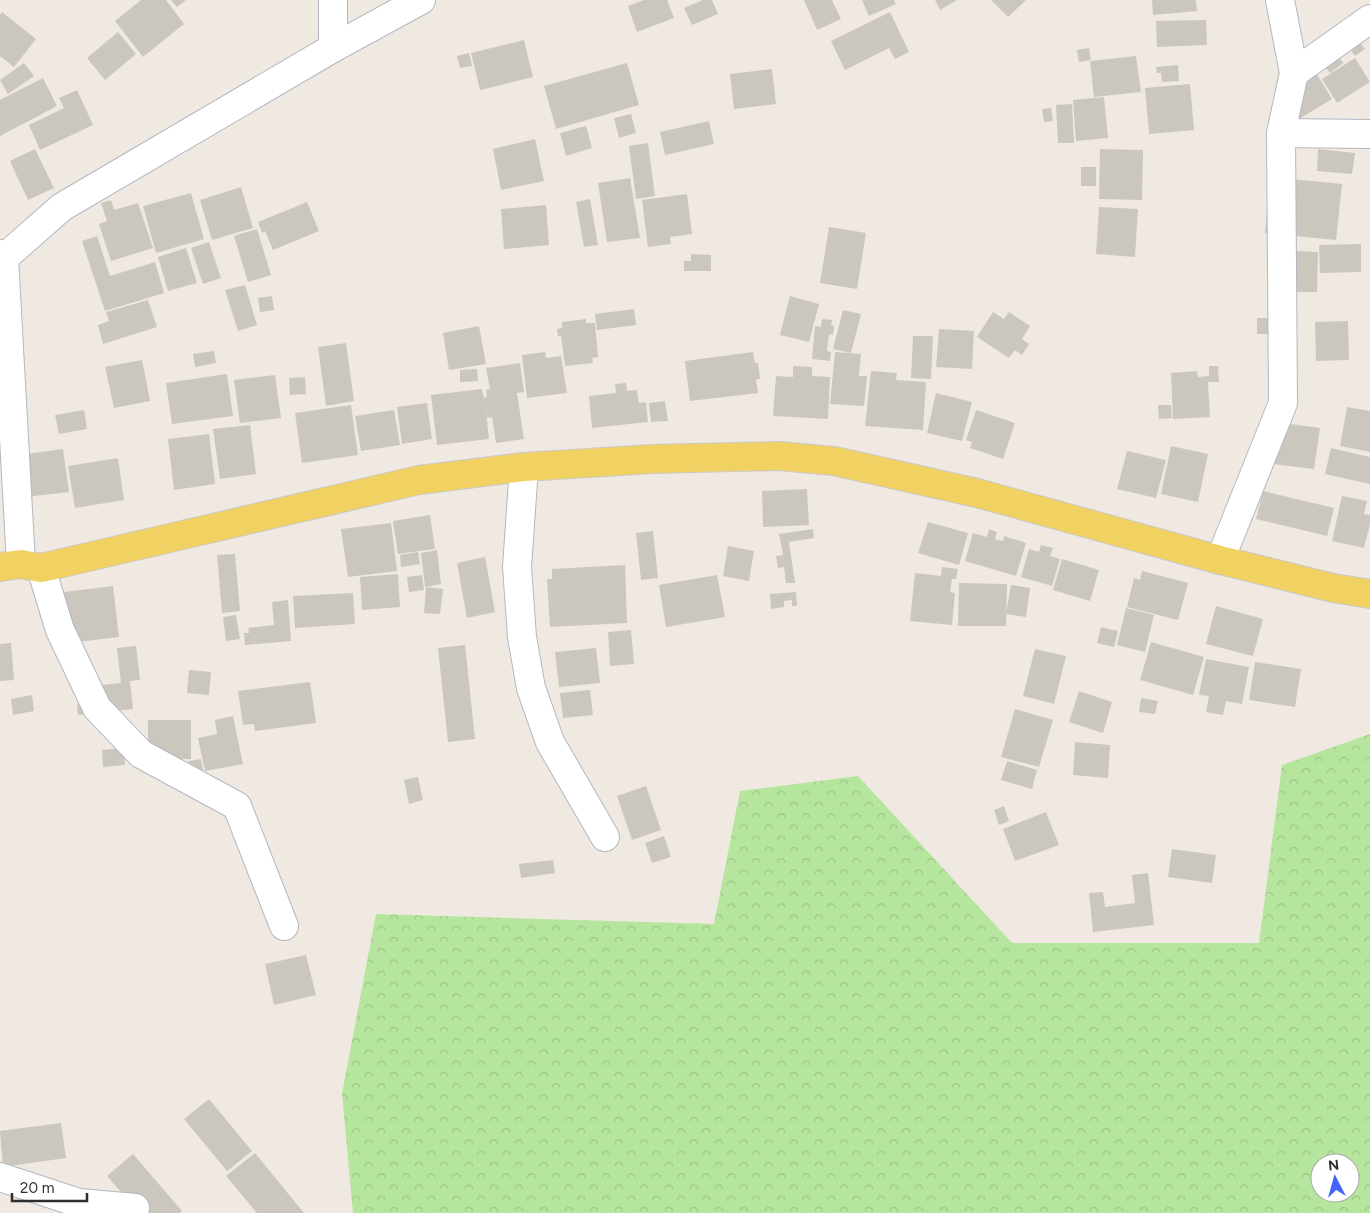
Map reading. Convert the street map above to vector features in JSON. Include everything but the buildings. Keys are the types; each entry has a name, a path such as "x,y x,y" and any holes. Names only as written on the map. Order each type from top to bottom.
{"main road":[{"path":"21,566 419,480 524,467 652,459 779,456 834,461 977,492 1220,560 1333,588 1370,594"}],"street":[{"path":"333,0 333,48"},
{"path":"284,926 237,806 141,754 98,708 60,630 21,566 2,256 62,207 333,48 421,0"},
{"path":"1220,560 1283,403 1281,133 1294,73 1280,0"},
{"path":"1294,73 1370,20"},
{"path":"1281,133 1370,134"},
{"path":"524,467 517,567 522,638 531,688 550,742 604,837"},
{"path":"0,1177 79,1203 135,1208"}],"green space":[{"path":"1370,734 1370,1213 353,1213 342,1094 376,914 714,924 740,791 858,776 1012,943 1259,943 1282,765"}]}
